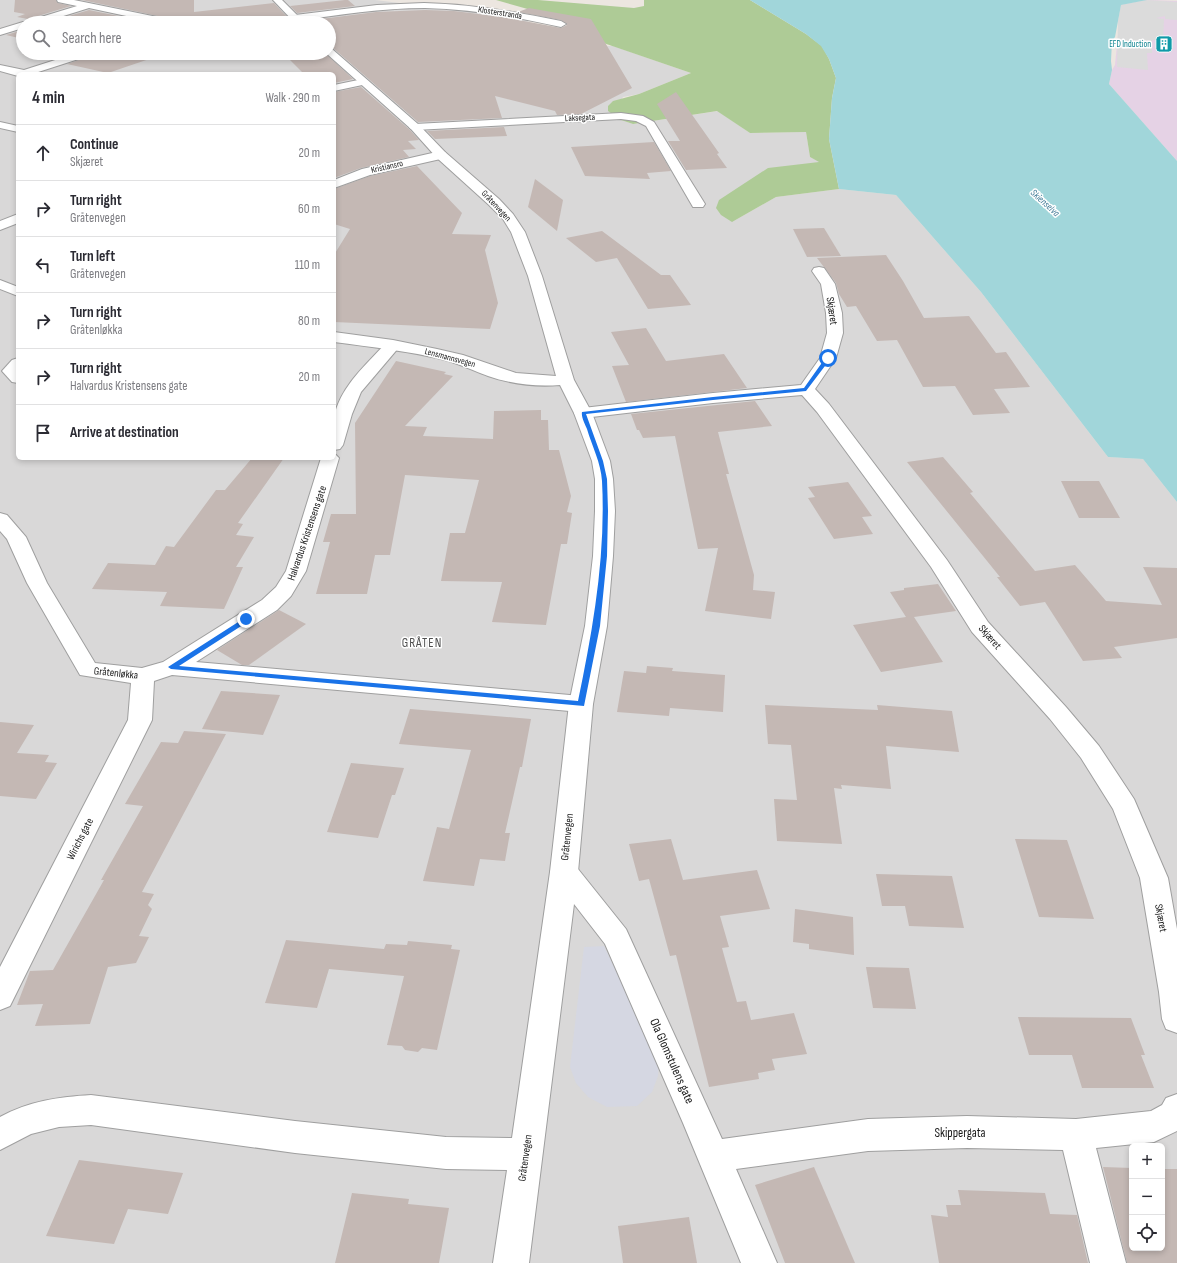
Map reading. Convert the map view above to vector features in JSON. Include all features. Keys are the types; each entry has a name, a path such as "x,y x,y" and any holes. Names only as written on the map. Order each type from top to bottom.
{"street":[{"path":"61,0 138,16"},
{"path":"55,16 109,0"},
{"path":"277,0 294,16"},
{"name":"Klosterstranda","path":"323,16 373,8 433,6 504,13 560,24"},
{"path":"0,32 16,27"},
{"name":"Gråtenvegen","path":"336,57 415,128 494,202 508,217 518,232 535,276 566,380 583,413 601,461 604,479 604,556 596,626 581,704 564,872 511,1263"},
{"path":"29,72 66,60"},
{"path":"0,68 16,72"},
{"path":"6,79 16,76"},
{"path":"336,88 363,82"},
{"name":"Laksegata","path":"415,128 621,116 639,118 650,124 698,204"},
{"path":"0,125 16,129"},
{"name":"Kristiansro","path":"336,183 366,172 442,154"},
{"path":"0,226 16,219"},
{"name":"Skjæret","path":"819,271 828,284 834,313 835,333 828,358 806,390 823,408 940,564 980,627 1058,712 1090,752 1125,806 1154,878 1174,992 1177,1020"},
{"path":"0,284 16,291"},
{"name":"Lensmannsvegen","path":"336,337 452,357 500,374 521,379 547,382 566,380"},
{"path":"336,438 343,412 352,392 358,383 392,346"},
{"path":"16,365 10,371 16,376"},
{"path":"583,413 713,398 806,390"},
{"name":"Halvardus Kristensens gate","path":"171,667 246,619 263,611 290,585 298,564 329,460"},
{"name":"Gråtenløkka","path":"0,519 16,537 37,583 88,670 144,676 171,667 581,704"},
{"name":"Wirichs gate","path":"0,997 140,720 144,676"},
{"name":"Ola Glomstulens gate","path":"564,872 616,937 714,1156 759,1263"},
{"path":"1108,1263 1076,1135 1154,1126 1174,1116 1177,1109"},
{"path":"0,1134 26,1120 60,1112 92,1110 295,1137 446,1153 526,1154"},
{"name":"Skippergata","path":"714,1156 868,1135 967,1132 1076,1135"}],"shaded area":[{"path":"0,0 375,0 530,19 513,40 530,47 613,46 691,73 639,94 623,97 612,115 633,124 718,111 750,133 806,132 810,157 820,162 732,222 776,197 839,189 896,195 981,292 1108,457 1143,459 1177,502 1177,1263 0,1263"},
{"path":"1147,0 1177,1 1177,161 1109,84 1112,70 1115,65 1121,5"},
{"path":"1147,0 1177,2 1177,20 1165,19 1165,16 1156,18 1164,19 1163,41 1152,40 1152,53 1147,53 1148,70 1117,67 1118,21 1121,5"},
{"path":"604,946 659,1058 658,1076 652,1092 637,1106 607,1107 588,1097 576,1083 570,1067 584,947"}],"green space":[{"path":"496,0 538,0 634,8 644,6 644,0 750,0 806,34 822,46 829,59 836,78 832,98 829,139 839,189 776,197 732,222 721,215 716,208 719,200 768,168 819,162 810,157 806,132 750,133 717,111 633,124 621,120 608,111 608,106 613,101 639,94 691,73 586,37 581,24"}],"water":[{"name":"Skienselva","path":"750,0 1147,0 1121,5 1115,37 1112,41 1112,70 1109,84 1177,161 1177,502 1143,459 1108,457 981,292 896,195 839,189 829,139 832,98 836,78 829,59 821,46 806,34"}],"building":[{"path":"15,0 56,0 58,3 71,6 38,16 20,16 25,14 14,12"},
{"path":"82,0 194,0 194,12 274,3 286,16 158,16"},
{"path":"348,0 355,6 297,13 290,6"},
{"path":"529,8 591,19 632,88 581,114 557,115 555,111 495,96 502,118 418,122 336,51 336,17 376,12 425,10 454,11 503,17 561,28 567,25 561,20 518,12"},
{"path":"89,10 118,16 69,16"},
{"path":"16,32 16,37 6,35"},
{"path":"79,60 146,60 111,72 103,72 67,64"},
{"path":"290,60 333,60 353,79 336,83 336,72 302,72"},
{"path":"361,87 410,130 419,140 408,141 416,149 403,150 409,157 361,168 336,177 336,92"},
{"path":"676,92 719,153 717,154 727,168 686,170 668,141 680,141 657,104"},
{"path":"504,127 507,136 435,139 427,131"},
{"path":"654,142 671,171 647,173 650,179 585,176 571,147"},
{"path":"417,166 462,213 452,234 491,235 485,250 498,303 490,329 336,322 336,252 350,229 336,225 336,188 370,176"},
{"path":"535,179 563,200 557,231 528,207"},
{"path":"824,228 841,256 807,257 793,229"},
{"path":"602,231 661,275 670,275 691,305 648,309 617,258 596,262 566,238"},
{"path":"886,255 924,318 969,316 996,353 1006,352 1030,387 994,389 1010,413 973,415 955,386 923,387 897,340 877,341 856,306 847,307 839,294 836,283 817,258"},
{"path":"646,328 666,361 724,354 747,388 626,402 612,366 629,365 611,332"},
{"path":"396,361 446,372 444,374 453,376 405,426 427,427 423,436 493,439 494,411 541,410 541,420 548,420 549,450 559,450 571,496 567,512 572,513 567,544 561,544 546,625 492,622 502,582 441,581 450,533 465,533 479,480 405,475 390,555 375,555 367,594 316,594 330,542 323,542 331,514 356,514 355,423"},
{"path":"755,401 772,426 718,432 729,474 726,474 754,575 753,590 775,592 771,619 705,611 718,548 698,549 675,436 643,438 639,430 637,430 631,414"},
{"path":"943,457 973,492 970,493 1035,571 1075,565 1106,601 1162,605 1143,567 1177,568 1177,638 1114,647 1122,658 1083,661 1045,602 1020,606 997,577 1000,577 907,462"},
{"path":"250,460 283,460 238,523 243,524 236,535 254,537 236,567 243,567 224,609 160,606 167,592 92,589 108,563 155,565 166,546 174,547 216,490 225,490"},
{"path":"1061,481 1099,481 1120,518 1079,518"},
{"path":"848,482 872,516 862,517 873,534 834,539 808,498 815,497 808,487"},
{"path":"938,584 956,611 914,617 943,662 881,672 853,625 906,617 890,592 904,590 904,588"},
{"path":"279,610 306,624 249,665 242,665 217,650"},
{"path":"647,666 673,668 672,671 725,675 723,712 670,708 669,716 617,712 624,671 646,673"},
{"path":"221,691 280,695 263,735 202,729"},
{"path":"765,705 878,710 877,705 952,711 959,752 886,746 891,789 841,785 842,789 834,788 842,844 777,841 774,799 797,800 791,745 768,744"},
{"path":"410,709 531,719 522,767 520,767 505,833 510,833 505,861 480,859 474,886 423,881 437,827 449,829 471,750 399,744"},
{"path":"0,722 34,725 17,753 49,755 45,762 57,763 36,799 0,796"},
{"path":"184,731 226,734 142,892 154,894 148,905 152,909 139,936 149,937 136,963 108,967 90,1024 35,1026 43,1004 17,1005 30,971 53,970 104,880 101,880 143,806 125,804 161,742 178,743"},
{"path":"351,763 404,768 395,795 392,795 378,838 327,832"},
{"path":"671,839 683,880 757,870 770,909 720,916 729,947 722,948 737,1002 746,1001 751,1020 794,1013 807,1054 772,1059 775,1070 758,1073 759,1079 709,1087 676,955 670,956 649,879 639,881 629,844"},
{"path":"1015,839 1067,840 1094,919 1039,917"},
{"path":"876,874 952,876 964,928 909,926 905,906 882,906"},
{"path":"795,909 853,917 854,955 809,949 809,944 793,942"},
{"path":"286,940 384,949 386,944 407,945 408,941 452,945 451,949 460,950 437,1050 422,1048 418,1052 405,1050 402,1046 387,1045 404,976 329,969 317,1008 265,1003"},
{"path":"866,967 909,968 916,1009 873,1008"},
{"path":"1018,1017 1131,1018 1145,1055 1141,1055 1154,1088 1082,1088 1072,1055 1029,1055"},
{"path":"79,1160 183,1173 168,1214 128,1209 114,1244 46,1236"},
{"path":"814,1167 855,1263 785,1263 755,1185"},
{"path":"1103,1167 1129,1168 1129,1251 1165,1251 1165,1169 1177,1169 1177,1263 1127,1263"},
{"path":"958,1190 1045,1193 1050,1214 1077,1215 1088,1263 939,1263 931,1215 948,1217 946,1205 961,1205"},
{"path":"352,1193 409,1199 408,1204 449,1208 439,1263 335,1263"},
{"path":"689,1217 697,1263 623,1263 618,1226"}],"place":[{"name":"EFD Induction","path":"1164,44"}],"district":[{"name":"GRÅTEN","path":"422,643"}],"route":[{"path":"246,619 171,667 581,704 596,626 604,556 605,511 604,479 601,461 583,413 713,398 806,390 828,358"}]}
